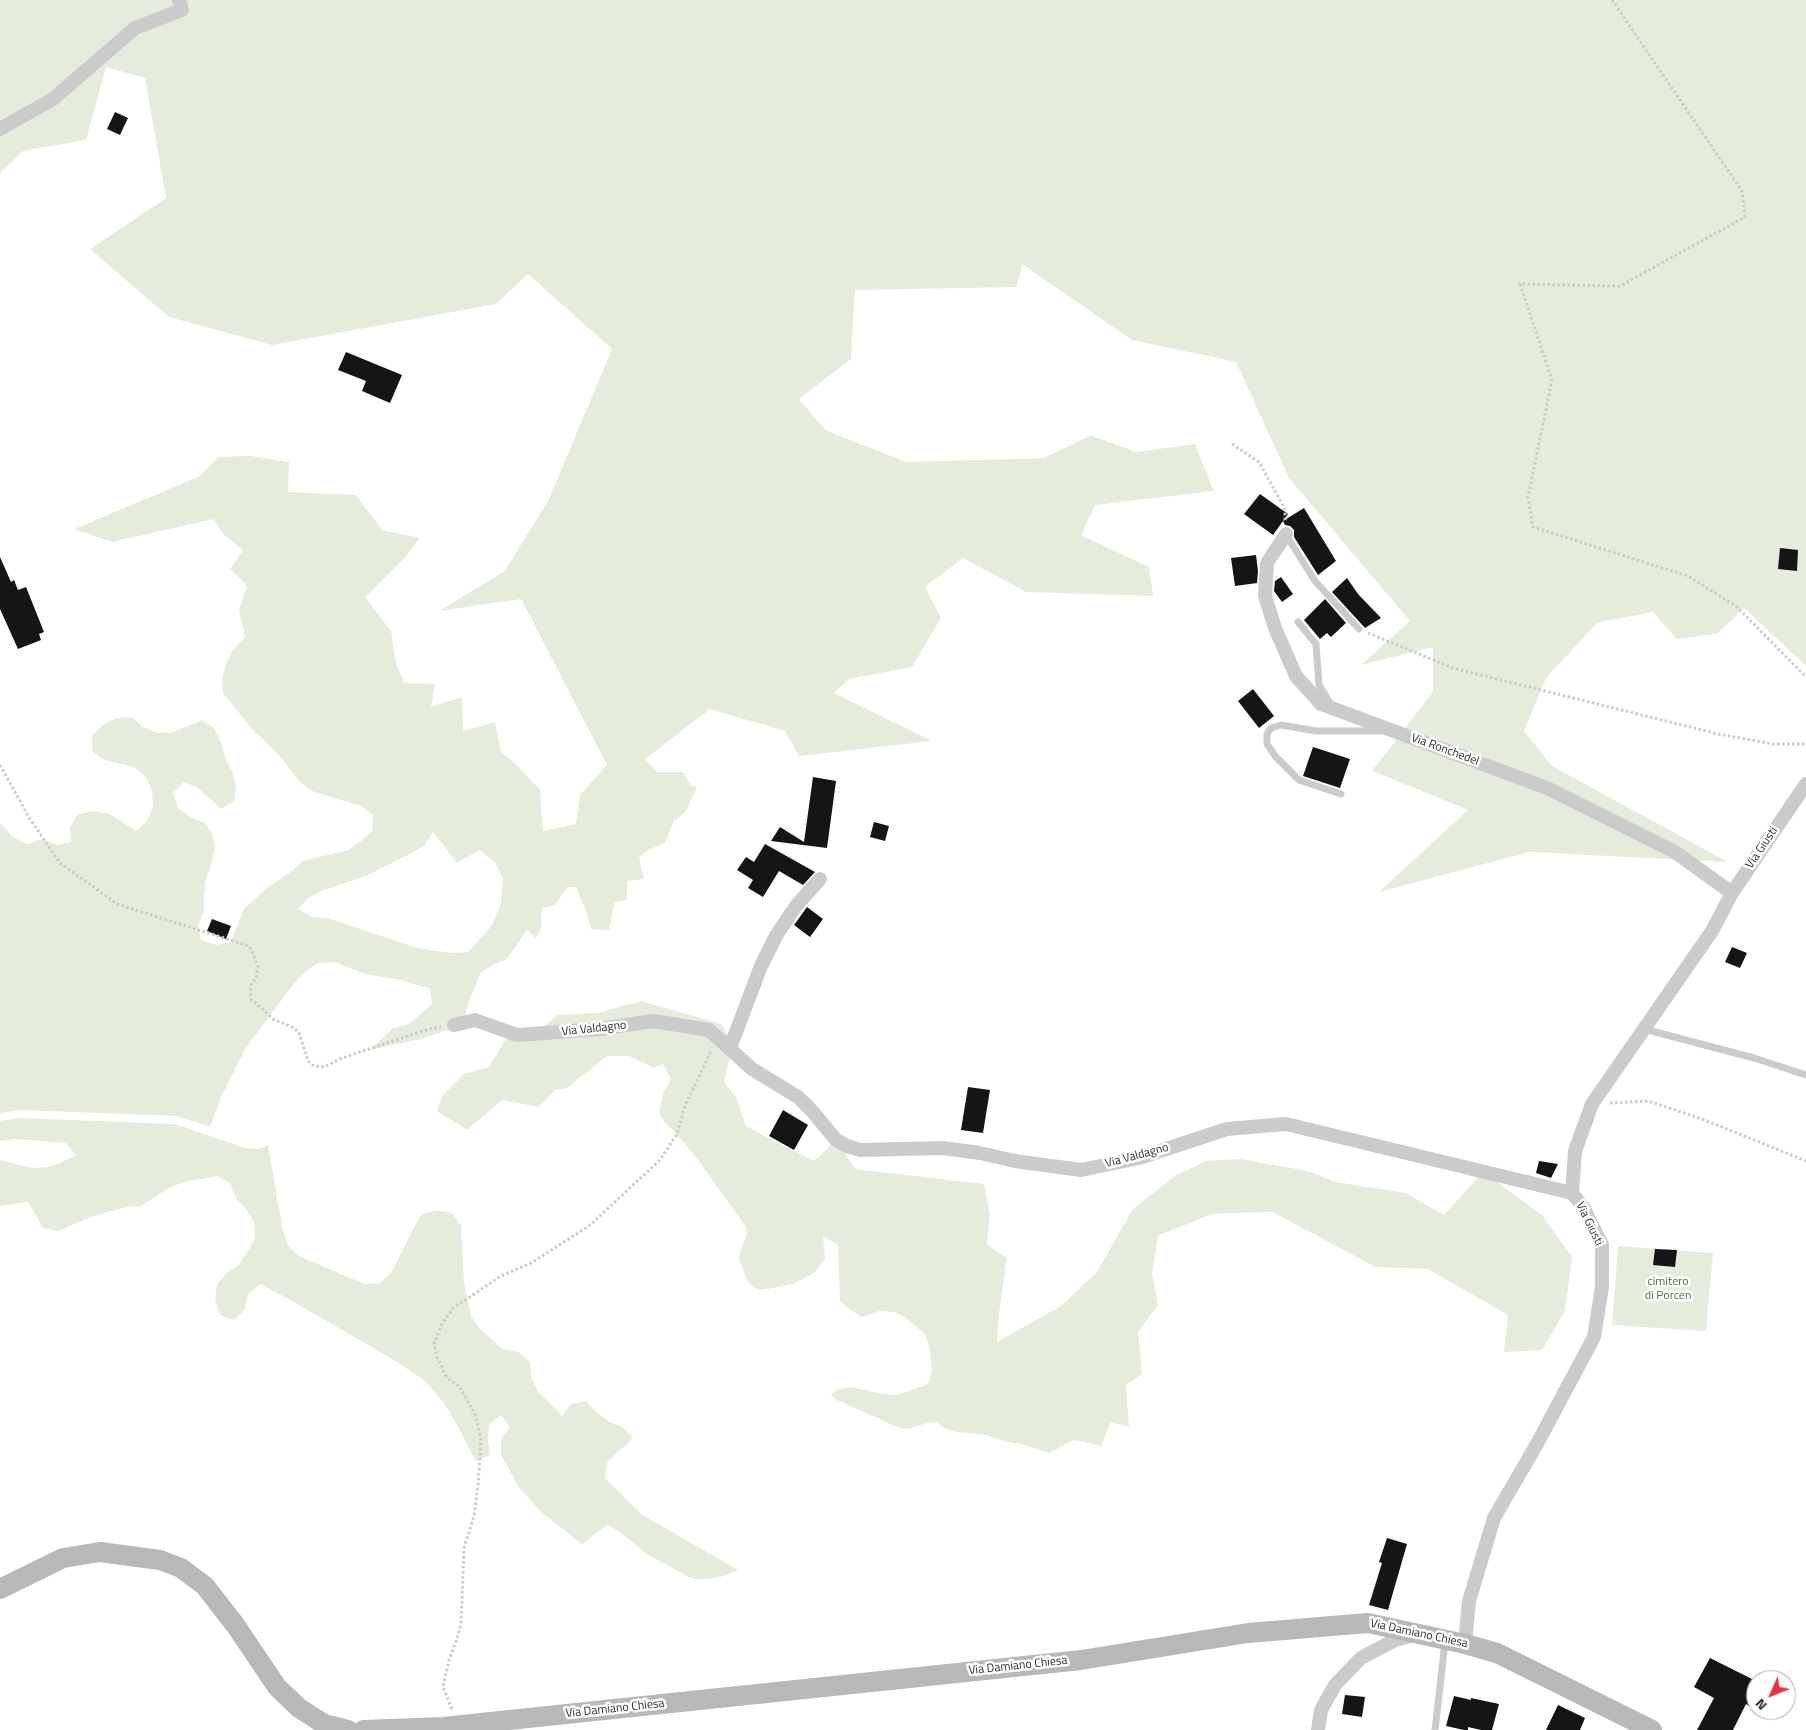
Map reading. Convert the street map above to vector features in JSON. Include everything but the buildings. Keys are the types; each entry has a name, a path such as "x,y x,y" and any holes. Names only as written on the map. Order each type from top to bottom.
{"street":[{"path":"0,128 53,99 136,28 182,10 180,0"},
{"name":"Via Ronchedel","path":"1286,534 1268,563 1266,596 1275,628 1296,676 1321,704 1547,788 1675,852 1732,893"},
{"name":"Via Giusti","path":"1455,1642 1494,1518 1538,1442 1594,1337 1602,1287 1602,1245 1582,1207 1572,1193 1574,1151 1592,1104 1712,931 1732,893 1806,784"},
{"path":"730,1048 761,966 777,934 796,906 820,879"},
{"name":"Via Valdagno","path":"454,1025 475,1020 517,1035 600,1030 654,1021 709,1030 752,1069 798,1097 836,1140 860,1150 943,1148 980,1153 1015,1161 1081,1170 1139,1158 1227,1129 1286,1124 1572,1193"},
{"path":"0,1589 63,1558 100,1552 160,1560 182,1568 205,1586 236,1626 278,1687 300,1708 324,1724 348,1730"},
{"name":"Via Damiano Chiesa","path":"363,1730 460,1725 1080,1660 1248,1633 1368,1623 1497,1653 1652,1730"},
{"path":"1318,1730 1321,1710 1335,1685 1361,1658 1395,1640 1420,1634"}],"lane":[{"path":"1286,534 1315,581 1359,629"},
{"path":"1298,622 1316,644 1319,685 1333,709"},
{"path":"1341,794 1299,780 1267,744 1266,734 1271,728 1281,725 1316,731 1394,731"},
{"path":"1644,1028 1754,1058 1806,1075"},
{"path":"1434,1730 1455,1642"}],"path":[{"path":"1612,0 1742,191 1745,217 1620,286 1520,284 1552,380 1528,497 1533,527 1688,576 1737,607 1806,677"},
{"path":"1232,444 1258,462 1263,468 1285,510 1286,534"},
{"path":"1359,629 1452,668 1718,734 1773,744 1806,744"},
{"path":"0,765 30,819 60,863 117,904 249,946 258,967 256,979 250,992 251,999 273,1019 294,1028 299,1033 308,1061 314,1066 324,1067 342,1058 428,1029 454,1025"},
{"path":"460,1725 450,1706 444,1687 449,1660 461,1624 464,1548 474,1516 481,1440 476,1416 459,1386 447,1378 437,1357 434,1343 442,1324 453,1308 501,1276 531,1262 589,1226 660,1160 678,1134 685,1106 711,1052 713,1033"},
{"path":"1592,1104 1648,1101 1702,1119 1806,1161"}],"green space":[{"path":"0,0 1806,0 1806,666 1744,608 1717,634 1677,639 1653,612 1597,623 1546,678 1524,731 1552,766 1728,862 1529,852 1379,892 1468,810 1372,771 1433,692 1433,647 1361,665 1410,621 1289,478 1236,362 1132,340 1022,264 1017,287 855,290 851,359 799,399 825,430 906,462 1044,458 1091,435 1136,452 1195,444 1214,491 1095,505 1081,535 1149,567 1153,596 1026,592 963,558 925,587 941,618 912,667 849,679 834,693 932,741 799,756 785,731 710,709 645,759 657,772 683,772 691,786 697,787 685,813 674,821 665,843 648,850 639,857 644,879 627,881 627,900 615,902 609,930 591,929 576,887 567,887 555,905 542,908 541,928 536,938 527,930 507,959 492,965 480,974 467,1007 464,1030 444,1031 421,1039 370,1050 393,1028 409,1024 432,1004 430,989 401,980 365,974 334,962 319,963 306,971 295,982 245,1049 222,1095 210,1127 177,1116 20,1110 0,1113 0,823 13,837 27,844 42,839 57,845 71,842 70,827 78,814 93,811 108,813 136,831 147,821 153,806 152,791 146,777 134,767 104,760 92,751 92,736 103,725 116,718 132,717 143,727 158,733 173,732 202,720 214,728 221,742 236,786 234,801 221,809 198,788 184,782 173,793 178,808 190,817 205,823 213,836 215,851 206,880 204,911 198,925 201,940 216,945 231,942 244,909 267,888 303,861 348,850 372,831 373,815 361,806 312,791 300,782 278,754 252,729 223,693 222,678 226,663 233,650 245,637 239,610 247,586 230,569 243,550 222,533 214,519 112,542 74,529 200,476 218,457 251,456 289,462 288,492 356,495 382,530 420,538 403,560 365,597 391,631 396,664 405,683 435,684 431,707 462,697 463,731 495,722 501,752 514,762 540,790 543,831 576,824 580,795 607,765 521,599 439,611 505,571 549,499 612,349 528,274 496,304 272,345 169,317 90,249 166,198 145,78 106,67 86,140 23,151 0,173","holes":["433,832 457,863 480,850 495,862 503,879 501,903 496,916 489,929 468,952 452,953 417,948 327,918 312,917 298,909 308,898 322,891 366,876 412,853 425,845"]},
{"path":"641,1001 721,1024 733,1043 724,1082 736,1097 746,1126 768,1138 814,1161 836,1140 855,1169 984,1184 990,1214 987,1244 1007,1258 997,1342 1061,1306 1097,1272 1132,1210 1176,1175 1206,1161 1240,1159 1308,1171 1336,1182 1406,1193 1444,1215 1483,1172 1542,1215 1572,1257 1565,1311 1542,1350 1504,1352 1508,1315 1428,1269 1375,1267 1273,1212 1212,1214 1158,1236 1152,1273 1158,1305 1138,1332 1142,1374 1126,1385 1129,1427 1111,1422 1101,1446 1074,1440 1049,1453 986,1435 958,1432 944,1428 937,1422 908,1429 899,1428 837,1400 831,1394 838,1389 853,1387 882,1394 898,1395 925,1385 929,1382 932,1370 929,1345 924,1333 895,1312 879,1311 862,1317 840,1301 838,1245 823,1236 825,1259 814,1273 793,1284 762,1290 754,1288 747,1280 739,1259 747,1234 746,1227 693,1153 659,1113 663,1094 671,1079 663,1064 654,1068 629,1056 607,1056 567,1088 555,1090 539,1107 502,1100 467,1130 437,1111 442,1096 464,1074 489,1067 506,1039 534,1034 558,1015 597,1013"},
{"path":"20,1118 175,1124 245,1148 258,1149 268,1145 283,1231 288,1245 299,1256 365,1284 380,1283 391,1273 422,1214 437,1210 452,1213 461,1225 464,1281 471,1316 480,1329 503,1349 518,1352 530,1362 531,1377 538,1391 562,1416 571,1404 586,1401 608,1421 623,1427 633,1438 607,1462 605,1478 641,1514 738,1570 724,1576 709,1579 693,1579 648,1555 620,1532 607,1525 582,1544 542,1513 518,1486 501,1455 501,1439 510,1427 501,1415 489,1425 490,1455 476,1461 444,1403 424,1380 394,1360 292,1301 260,1284 248,1294 245,1309 234,1320 220,1315 215,1300 217,1284 239,1264 255,1237 254,1222 236,1198 230,1183 217,1176 181,1183 167,1189 141,1206 126,1207 91,1217 58,1231 43,1228 28,1202 0,1206 0,1160 32,1168 48,1167 76,1155 66,1143 15,1139 0,1141 0,1121"},
{"name":"cimitero di Porcen","path":"1618,1246 1713,1253 1706,1331 1612,1325"}]}
